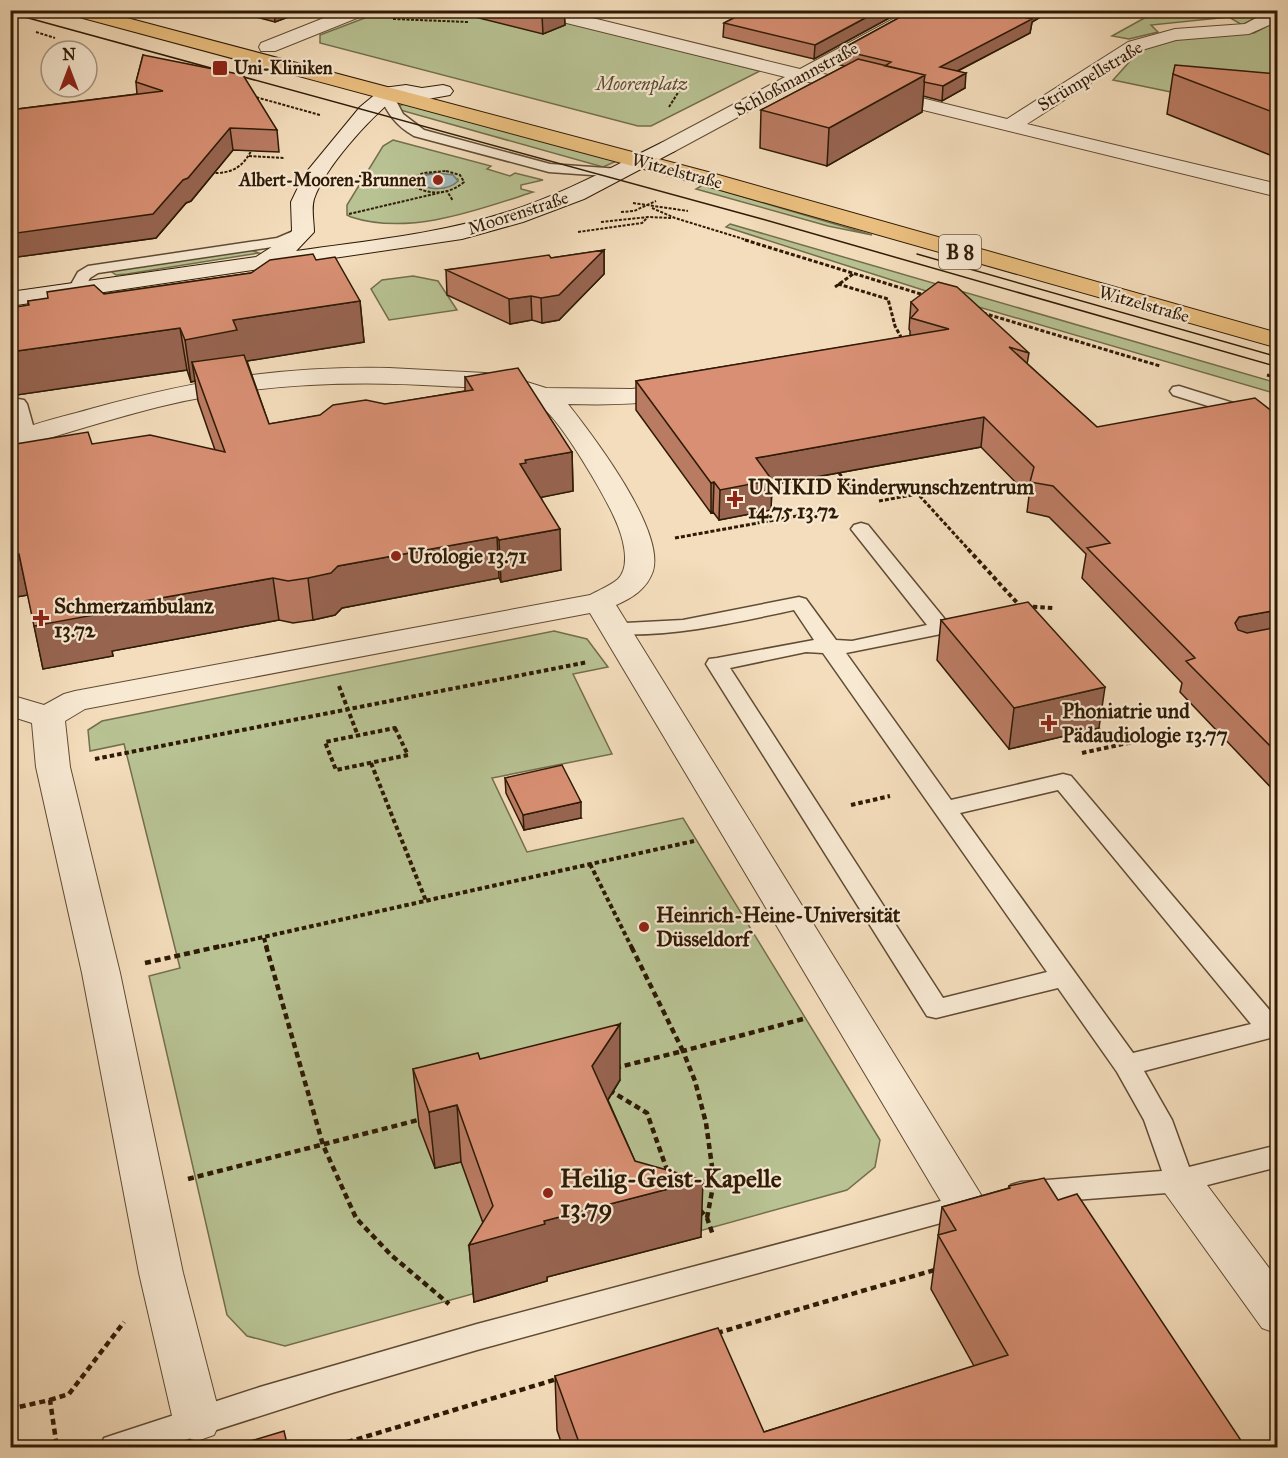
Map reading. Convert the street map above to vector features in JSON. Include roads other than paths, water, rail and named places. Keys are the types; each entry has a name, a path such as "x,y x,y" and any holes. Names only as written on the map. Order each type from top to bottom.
{"main road":[{"name":"Witzelstraße","path":"74,10 644,161 1278,341"},
{"path":"125,10 602,131"},
{"name":"Witzelstraße","path":"635,139 742,167 904,218 1278,322"}],"street":[{"path":"267,47 361,10"},
{"path":"536,10 802,75"},
{"name":"Schloßmannstraße","path":"668,147 924,10"},
{"name":"Strümpellstraße","path":"1009,126 1135,46 1175,35 1249,29 1278,14"},
{"name":"Strümpellstraße","path":"802,75 1278,191"},
{"path":"302,229 302,202 317,173 355,124 386,94 406,91 422,94 443,91"},
{"name":"Moorenstraße","path":"10,298 444,236 515,218 620,173 668,147"},
{"name":"Moorenstraße","path":"255,264 292,244 302,229 324,243 359,249"},
{"path":"19,440 152,400 262,380 402,375 495,383 525,390 555,404 624,506 639,544 638,573 627,587 614,628 966,1206"},
{"path":"541,396 632,397 701,387"},
{"path":"10,705 48,717 75,701 614,628"},
{"path":"48,717 53,767 101,973 161,1273 197,1420"},
{"path":"1180,1181 1278,1315"}],"lane":[{"path":"386,94 393,112 409,128 419,133 549,168 591,173 620,173"},
{"path":"77,288 84,275 94,269 281,242 302,229"},
{"path":"1179,392 1278,423"},
{"path":"18,404 19,440"},
{"path":"861,529 941,628 852,647 806,646 717,664 936,1009 1064,977"},
{"path":"614,628 644,631 669,628 799,603 1128,1065 1158,1120 1180,1181"},
{"path":"945,809 1063,781 1270,1029 1128,1065"},
{"path":"116,1448 197,1420 490,1332 778,1253 1021,1193 1180,1181 1278,1156"}],"water":[{"name":"Albert-Mooren-Brunnen","path":"437,173 453,175 458,181 449,187 438,189 417,182 422,176"}],"tram line":[{"path":"10,13 762,219 1278,367"},
{"path":"917,254 1278,357"}],"place":[{"name":"Uni-Kliniken","path":"220,68"},
{"name":"Albert-Mooren-Brunnen","path":"438,180"},
{"name":"UNIKID Kinderwunschzentrum 14.75 13.72","path":"735,499"},
{"name":"Urologie 13.71","path":"396,556"},
{"name":"Schmerzambulanz 13.72","path":"41,618"},
{"name":"Phoniatrie und Pädaudiologie 13.77","path":"1049,723"},
{"name":"Heinrich-Heine-Universität Düsseldorf","path":"644,927"},
{"name":"Heilig-Geist-Kapelle 13.79","path":"548,1193"}],"park label":[{"name":"Moorenplatz","path":"642,84"}]}
